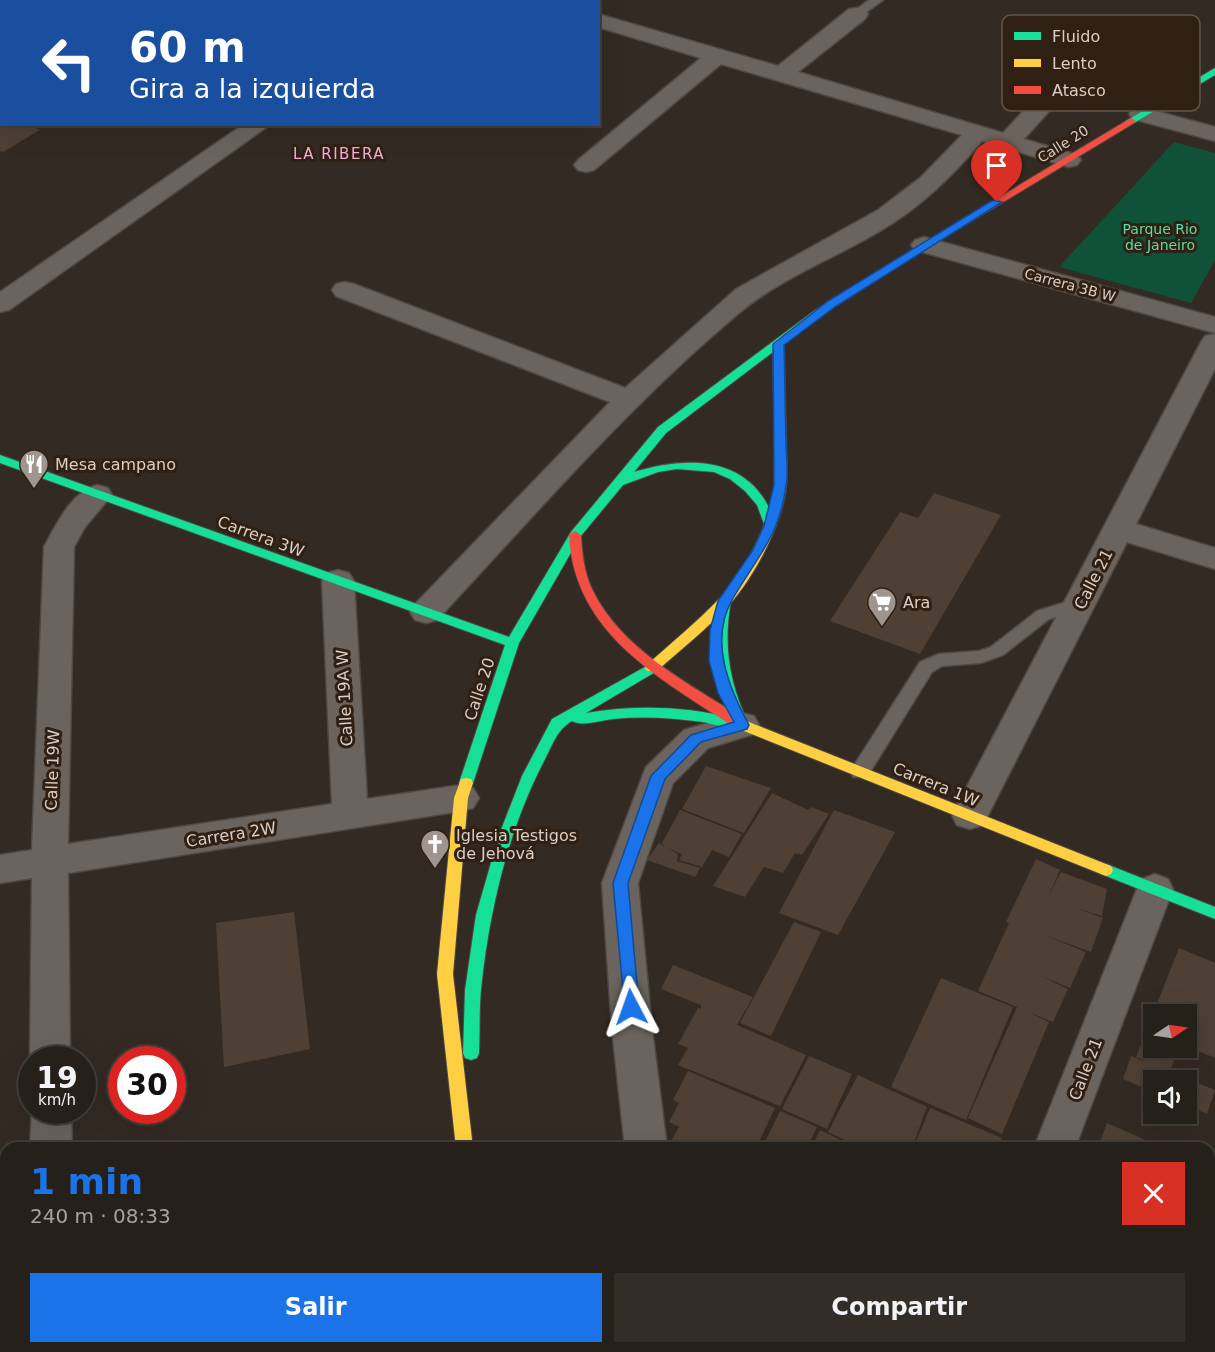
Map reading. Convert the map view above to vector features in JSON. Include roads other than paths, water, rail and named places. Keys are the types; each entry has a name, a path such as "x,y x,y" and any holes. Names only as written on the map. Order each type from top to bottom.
{"main road":[{"name":"Calle 20","path":"1200,80 1215,71"},
{"name":"Calle 20","path":"464,1142 445,974 461,798 512,643 575,535 663,430 832,303 1146,111"},
{"path":"470,1142 473,990 484,915 506,835 529,776 557,723 655,666 725,601 759,551 770,526 781,485 778,344"},
{"name":"Carrera 3W","path":"0,459 512,643"},
{"path":"614,486 631,475 652,468 684,465 723,472 742,482 758,495 767,510 770,526"},
{"path":"575,535 577,562 586,590 603,617 626,642 655,666"},
{"path":"725,601 717,630 716,661 725,693 742,725"},
{"name":"Carrera 1W","path":"655,666 742,725 1215,913"},
{"path":"557,723 602,713 650,710 696,714 742,725"}],"street":[{"path":"782,74 858,14"},
{"path":"600,21 1069,160"},
{"path":"586,165 718,56"},
{"path":"1008,142 1036,111"},
{"path":"1141,114 1215,134"},
{"path":"0,304 257,126"},
{"path":"426,612 628,399 732,305 803,261 873,224 951,164 977,132"},
{"name":"Carrera 3B W","path":"924,245 1215,325"},
{"path":"345,290 628,399"},
{"name":"Calle 21","path":"970,815 1215,342"},
{"name":"Calle 19W","path":"50,1046 50,861 59,547 73,522 97,495"},
{"path":"1118,529 1215,559"},
{"name":"Calle 19A W","path":"338,581 350,815"},
{"path":"645,1142 632,1029 620,883 658,776 696,739 742,725"},
{"name":"Carrera 2W","path":"0,869 461,798"},
{"name":"Calle 21","path":"1056,1142 1155,889"},
{"path":"51,1124 51,1142"}],"lane":[{"path":"858,14 877,0"},
{"path":"860,772 926,666 939,660 981,657 998,651 1043,615 1079,604"}],"place":[{"name":"Mesa campano","path":"34,490"},
{"name":"Ara","path":"882,628"},
{"name":"Iglesia Testigos de Jehová","path":"435,870"}],"district":[{"name":"LA RIBERA","path":"339,154"}],"park label":[{"name":"Parque Rio de Janeiro","path":"1160,238"}]}
